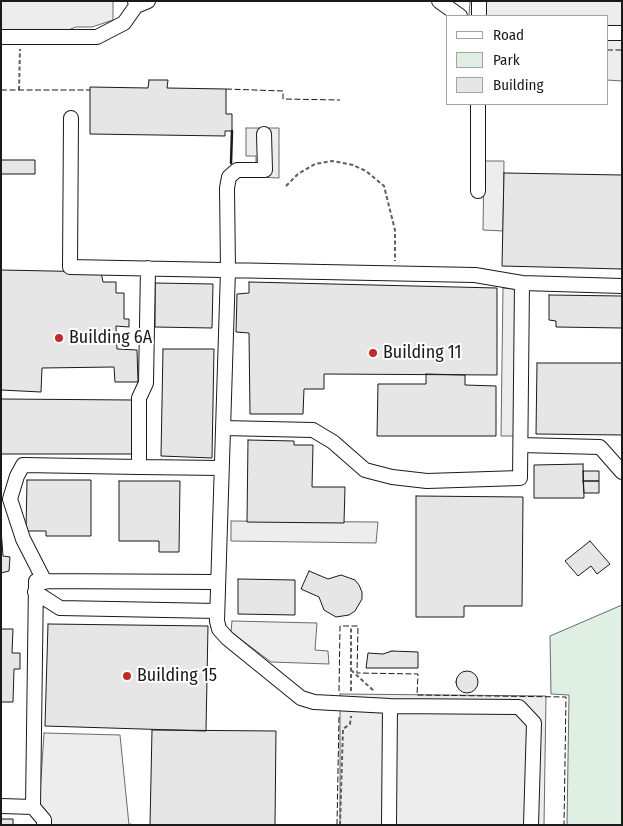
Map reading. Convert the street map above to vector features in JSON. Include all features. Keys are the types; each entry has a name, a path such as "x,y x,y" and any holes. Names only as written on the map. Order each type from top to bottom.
{"lane":[{"path":"439,1 459,15"},
{"path":"479,1 479,15"},
{"path":"1,37 97,37 124,23 140,3"},
{"path":"608,33 622,33"},
{"path":"478,105 478,191"},
{"path":"71,118 70,267 475,275 522,283 622,286"},
{"path":"264,134 265,170 237,170 229,177 227,188 228,270 218,582 219,629 227,638 301,698 314,702 390,706 519,707 534,722 531,825"},
{"path":"139,467 139,398 146,383 148,268"},
{"path":"223,428 313,430 333,442 365,470 392,477 427,481 520,478 522,283"},
{"path":"521,445 600,447 622,472"},
{"path":"44,825 44,820 33,807 40,587 10,499 17,476 23,465 222,468"},
{"path":"40,587 218,582"},
{"path":"40,587 60,608 218,611"},
{"path":"389,825 390,706"},
{"path":"1,806 33,807"}],"path":[{"path":"19,90 20,37"},
{"path":"286,186 298,174 315,164 332,161 353,164 366,171 384,186 395,230 395,273"},
{"path":"340,825 342,728 350,724 351,626"},
{"path":"351,669 390,706"}],"green space":[{"path":"622,605 622,825 567,825 569,695 551,694 550,636"}],"shaded area":[{"path":"1,1 113,1 113,20 92,27 76,27 63,32 1,31"},
{"path":"470,1 622,1 622,81 608,80 608,15 469,15"},
{"path":"246,128 279,128 279,178 256,177 256,156 246,156"},
{"path":"484,161 504,161 503,231 483,230"},
{"path":"503,288 515,289 514,436 501,436"},
{"path":"231,521 378,522 376,543 231,541"},
{"path":"232,621 317,623 315,650 328,651 329,664 271,662 231,632"},
{"path":"340,694 546,696 544,825 340,825"},
{"path":"44,733 120,735 129,825 38,825"}],"building":[{"path":"149,80 168,80 167,88 226,89 226,114 232,114 232,131 225,131 225,136 90,134 90,87 148,88"},
{"path":"1,160 35,160 35,174 1,174"},
{"path":"504,173 622,175 622,269 502,266"},
{"name":"Building 6A","path":"1,270 101,272 103,282 116,282 116,293 124,293 124,319 129,319 129,327 116,326 117,349 137,350 138,382 115,382 114,367 42,368 41,392 1,390"},
{"name":"Building 11","path":"249,282 497,288 497,375 324,374 324,389 304,389 303,414 250,414 249,333 236,332 237,294 249,293"},
{"path":"155,283 213,284 212,328 155,327"},
{"path":"549,295 622,296 622,328 556,327 556,321 549,320"},
{"path":"163,349 214,349 212,458 161,456"},
{"path":"537,363 622,363 622,435 536,434"},
{"path":"426,374 465,375 465,385 496,386 496,436 377,436 378,384 426,384"},
{"path":"1,399 133,400 132,454 1,454"},
{"path":"248,440 294,441 294,445 313,445 312,487 345,487 344,523 247,522"},
{"path":"583,464 584,498 534,498 534,465"},
{"path":"583,471 599,471 599,481 583,481"},
{"path":"27,480 91,480 91,536 46,536 46,531 26,531"},
{"path":"119,481 180,481 179,552 159,552 159,541 119,541"},
{"path":"583,481 599,481 599,493 584,493"},
{"path":"416,496 523,497 522,606 464,606 464,617 416,617"},
{"path":"1,529 3,556 10,557 9,571 1,573"},
{"path":"590,541 610,564 597,574 591,566 578,576 565,561"},
{"path":"309,571 328,579 341,575 355,580 362,592 362,599 355,611 349,615 336,617 324,610 319,597 301,589"},
{"path":"238,579 295,580 295,615 238,614"},
{"name":"Building 15","path":"48,624 208,626 206,731 45,726"},
{"path":"1,629 13,629 12,653 20,653 20,669 14,669 13,702 1,702"},
{"path":"392,651 418,652 418,668 366,668 368,653 383,654"},
{"path":"467,671 475,674 478,682 475,690 467,693 459,690 456,682 459,674"},
{"path":"152,730 276,731 275,825 150,825"},
{"path":"1,819 13,819 13,825 1,825"}],"fence":[{"path":"608,50 622,50"},
{"path":"226,89 283,91 283,99 340,100"},
{"path":"1,90 90,90"},
{"path":"339,691 340,626 358,626 357,673 418,674 417,695 566,697 564,825"},
{"path":"337,825 339,717"}],"wall":[{"path":"231,163 232,131"}],"place":[{"name":"Building 6A","path":"59,338"},
{"name":"Building 11","path":"373,353"},
{"name":"Building 15","path":"127,676"}]}
